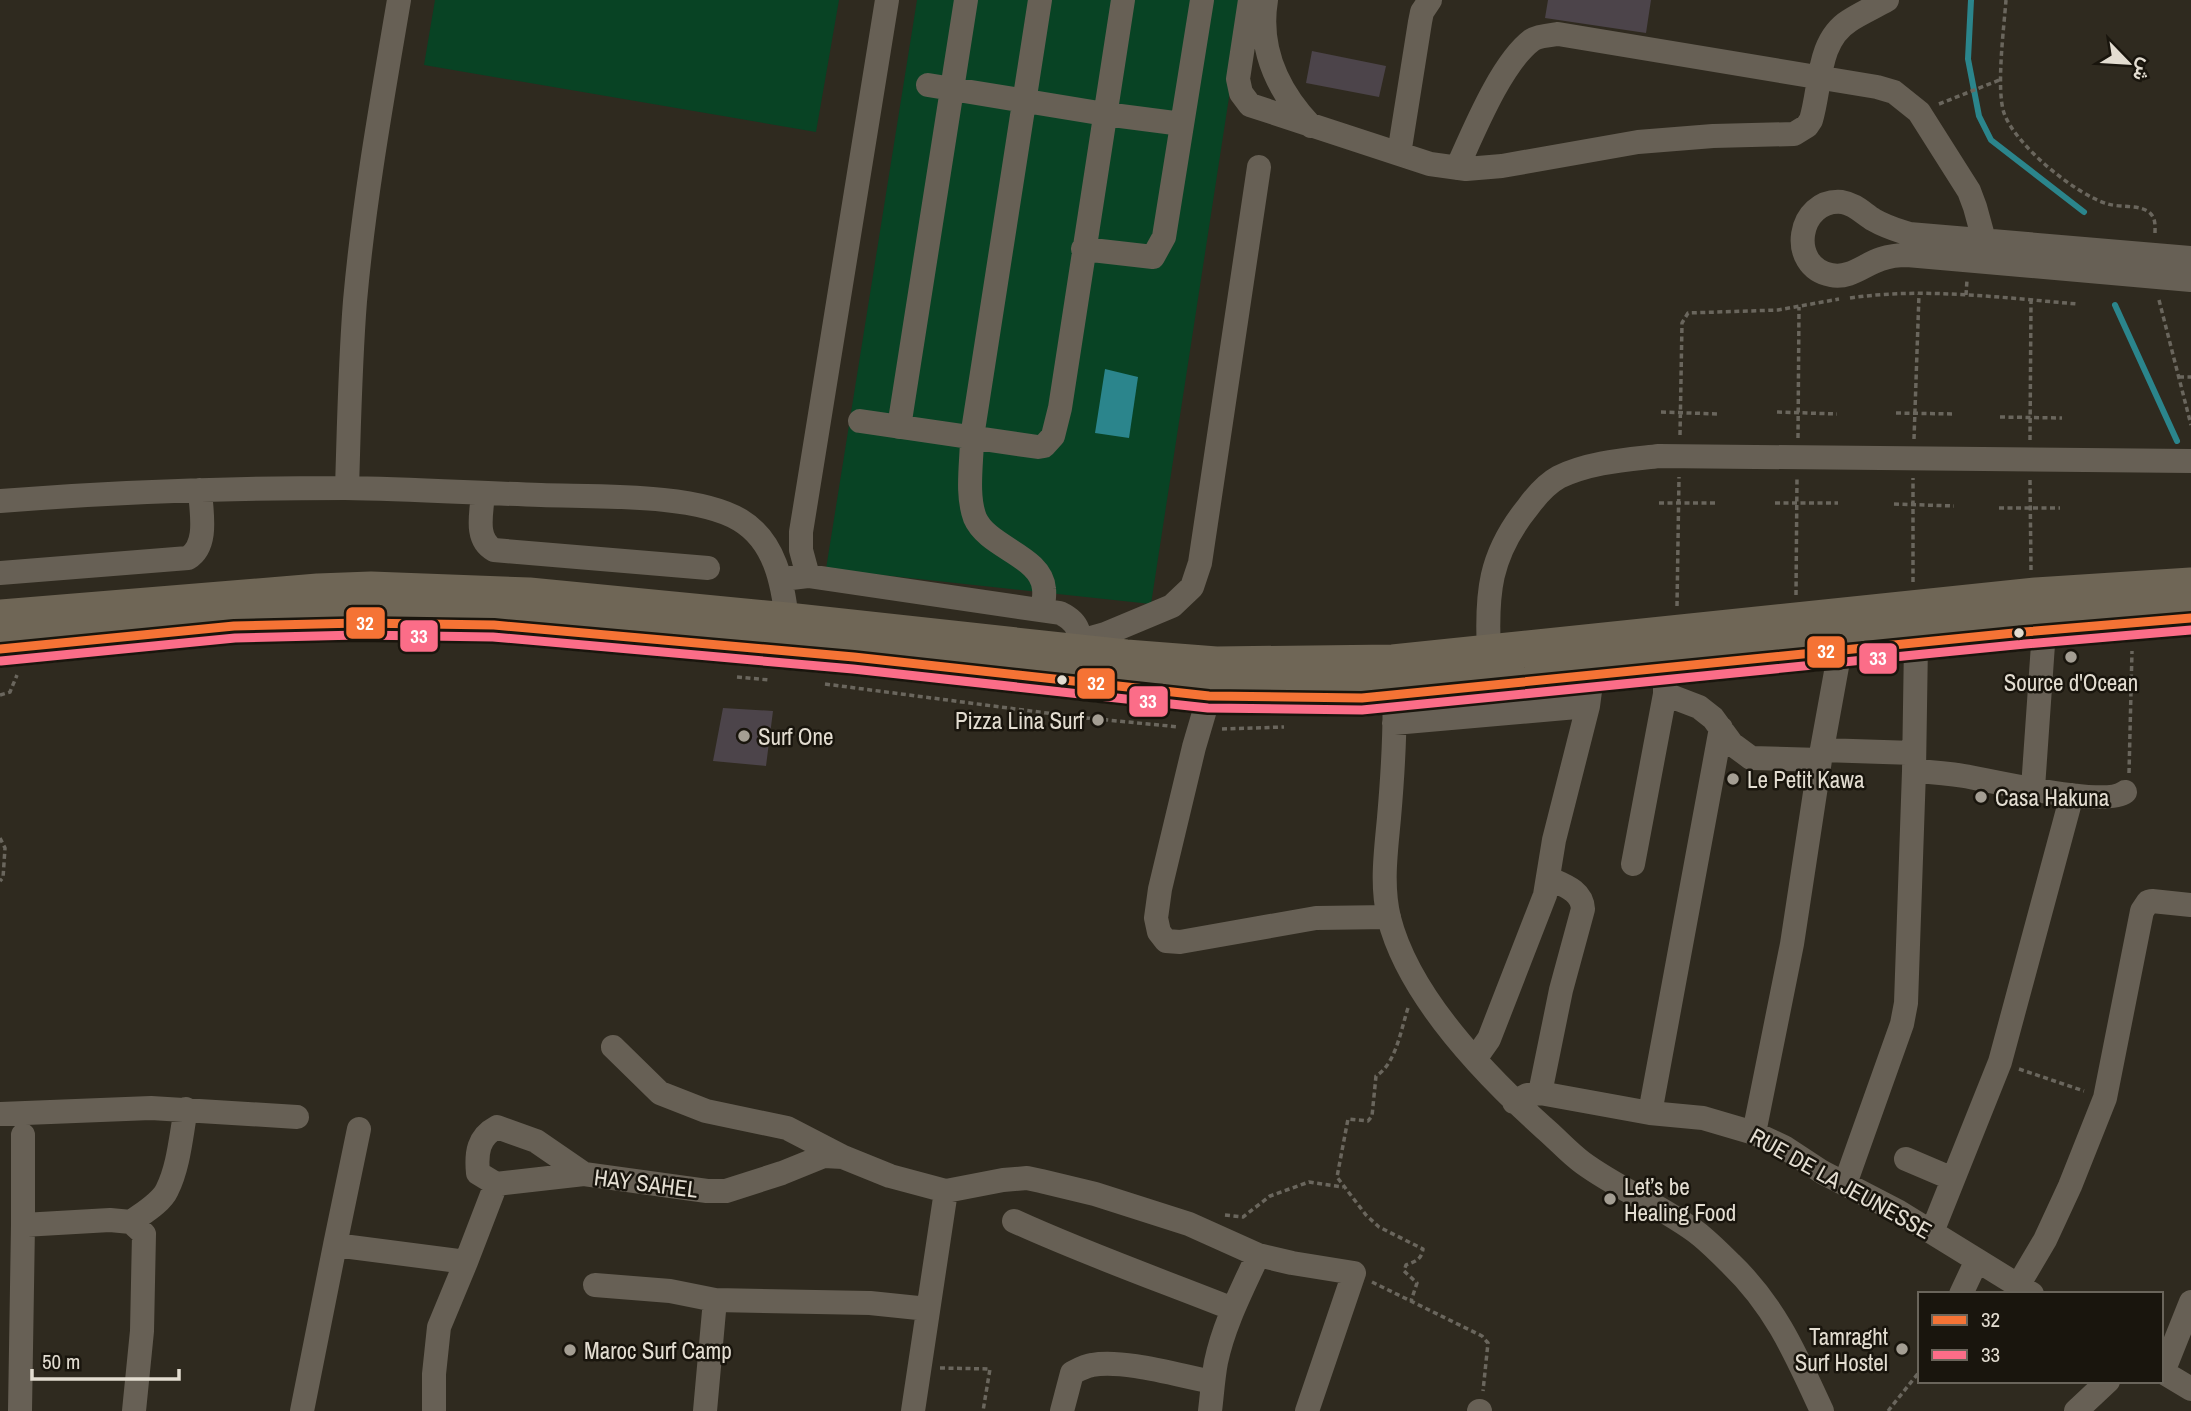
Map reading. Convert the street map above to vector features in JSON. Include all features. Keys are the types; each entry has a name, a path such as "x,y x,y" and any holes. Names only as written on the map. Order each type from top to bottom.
{"highway":[{"path":"0,649 234,626 359,623 494,625 854,657 1079,658 1216,665 1394,694 1489,653 2036,596 2191,586"},
{"path":"0,618 318,592 371,590 529,597 787,621 1079,658 1204,712 1394,694 1590,690 1665,681 1840,650 2191,618"}],"street":[{"path":"347,488 349,394 358,274 375,141 399,0"},
{"path":"808,576 800,532 887,0"},
{"path":"899,427 940,88 966,0"},
{"path":"1040,0 972,437 971,498 975,517 983,530 996,542 1032,565 1045,586 1043,610"},
{"path":"860,421 1038,447 1044,446 1053,436 1060,408 1123,0"},
{"path":"1083,249 1153,257 1164,237 1202,0"},
{"path":"1250,0 1238,79 1241,93 1256,109 1430,164 1457,168 1493,167 1638,142 1713,136 1794,134 1801,131 1811,120 1826,50 1835,33 1849,21 1887,0"},
{"path":"1266,0 1264,29 1271,65 1280,88 1311,126"},
{"path":"1399,154 1422,12 1430,0"},
{"path":"1457,168 1502,78 1519,52 1534,38 1558,34 1894,92 1919,112 1969,191 1984,240"},
{"path":"940,88 1182,124"},
{"path":"1079,658 1105,634 1172,606 1192,587 1200,563 1259,167"},
{"path":"2191,258 2153,266 1908,255 1883,258 1847,275 1831,275 1817,269 1806,257 1801,243 1803,226 1813,212 1827,203 1844,202 1896,230 1909,234 1984,240 2153,266 2191,280"},
{"path":"1489,653 1487,607 1492,575 1514,523 1532,501 1556,479 1576,470 1606,462 1680,457 2191,461"},
{"path":"0,502 201,490 347,488 657,499 715,509 739,519 761,537 774,561 781,582 787,621"},
{"path":"0,573 188,558 194,554 201,541 201,490"},
{"path":"482,493 481,534 487,547 494,551 708,568"},
{"path":"781,582 808,576 1060,613 1076,623 1079,658"},
{"path":"2033,788 2044,630"},
{"path":"1845,1184 1904,1014 1916,643"},
{"path":"1754,1133 1792,944 1840,650"},
{"path":"1633,864 1665,681 1713,718 1738,751 1751,758 1821,755 1914,762 2004,785 2072,795 2114,797 2125,792"},
{"path":"1475,1059 1489,1039 1545,895 1554,840 1590,690"},
{"path":"1394,694 1393,770 1385,850 1385,895 1397,943 1417,983 1475,1059 1514,1102 1583,1162 1699,1235 1733,1266 1763,1298 1786,1335 1822,1411"},
{"path":"1204,712 1160,889 1156,918 1159,932 1166,941 1180,942 1316,918 1389,918"},
{"path":"1650,1113 1721,728"},
{"path":"1932,1232 2000,1062 2072,795"},
{"path":"1540,1093 1561,989 1583,909 1578,893 1548,878"},
{"path":"2025,1289 2105,1098 2142,911 2148,902 2152,901 2191,905"},
{"path":"612,1047 660,1093 706,1111 787,1128 843,1157"},
{"name":"RUE DE LA JEUNESSE","path":"1514,1102 1527,1095 1540,1093 1650,1113 1703,1118 1754,1133 1784,1147 1822,1172 1932,1232 2025,1289"},
{"path":"0,1114 151,1108 297,1117"},
{"path":"131,1222 167,1191 176,1163 186,1109"},
{"path":"434,1411 439,1327 496,1184 478,1173 481,1139 497,1127 536,1141 584,1174"},
{"path":"302,1411 359,1129"},
{"path":"20,1411 23,1135"},
{"name":"HAY SAHEL","path":"496,1184 584,1174 707,1191 726,1191 791,1170 814,1158 843,1157 890,1176 946,1191"},
{"path":"1906,1159 1953,1179"},
{"path":"912,1411 946,1191 1027,1178 1095,1194 1189,1224 1258,1255 1354,1273 1307,1411"},
{"path":"23,1224 110,1220 131,1222 144,1234 142,1331 134,1411"},
{"path":"1014,1221 1077,1250 1120,1264 1233,1309"},
{"path":"335,1245 466,1262"},
{"path":"1210,1411 1222,1339 1258,1255"},
{"path":"1962,1292 1977,1260"},
{"path":"596,1285 670,1291 715,1300 870,1303 928,1309"},
{"path":"705,1411 715,1300"},
{"path":"2163,1370 2191,1302"},
{"path":"1062,1411 1072,1373 1091,1365 1133,1367 1213,1382"},
{"path":"2163,1373 2191,1390"},
{"path":"2076,1411 2106,1383"}],"path":[{"path":"2006,0 2001,100 2007,120 2037,157 2063,179 2097,200 2150,213 2156,224 2153,266 2191,425"},
{"path":"1919,112 2002,79"},
{"path":"1677,634 1682,323 1685,316 1691,312 1778,310 1866,295 1904,293 2078,304"},
{"path":"2179,377 2191,377"},
{"path":"1661,412 1720,414"},
{"path":"1777,412 1838,414"},
{"path":"1896,413 1955,414"},
{"path":"2000,417 2062,418"},
{"path":"1659,503 1717,503"},
{"path":"1776,503 1838,503"},
{"path":"1894,504 1955,506"},
{"path":"1999,508 2060,508"},
{"path":"2125,792 2132,719 2133,657 2130,624"},
{"path":"824,684 1077,717 1204,712 1294,727"},
{"path":"0,838 5,848 3,878 0,881"},
{"path":"1411,1301 1417,1283 1404,1270 1406,1265 1422,1256 1423,1249 1379,1227 1366,1215 1337,1177 1348,1119 1368,1121 1372,1116 1376,1076 1384,1072 1389,1062 1417,983"},
{"path":"2000,1062 2105,1098"},
{"path":"1189,1224 1208,1213 1243,1217 1270,1196 1309,1182 1345,1188"},
{"path":"1354,1273 1482,1336 1488,1343 1485,1383 1479,1411"},
{"path":"920,1367 990,1369 984,1411"},
{"path":"1888,1411 1918,1374"}],"green space":[{"path":"435,0 839,0 816,132 424,65"},
{"path":"917,0 1244,0 1151,604 826,569"}],"water":[{"path":"1105,369 1138,377 1129,438 1095,433"}],"building":[{"path":"1548,0 1651,0 1646,33 1545,18"},
{"path":"1312,51 1386,66 1379,97 1306,83"},
{"name":"Surf One","path":"723,708 773,711 766,766 713,761"}],"waterway":[{"path":"1971,0 1968,59 1979,116 1991,140 2084,212"},
{"path":"2115,305 2177,441"}],"transit line":[{"name":"32","path":"0,649 234,626 359,623 494,625 854,657 1209,696 1362,698 2024,632 2191,618"},
{"name":"33","path":"1,661 235,638 359,635 493,637 853,669 1208,708 1362,710 2191,630"}],"place":[{"name":"Source d'Ocean","path":"2071,657"},
{"name":"Pizza Lina Surf","path":"1098,720"},
{"name":"Surf One","path":"744,736"},
{"name":"Le Petit Kawa","path":"1733,779"},
{"name":"Casa Hakuna","path":"1981,797"},
{"name":"Let’s be Healing Food","path":"1610,1199"},
{"name":"Tamraght Surf Hostel","path":"1902,1349"},
{"name":"Maroc Surf Camp","path":"570,1350"}]}
